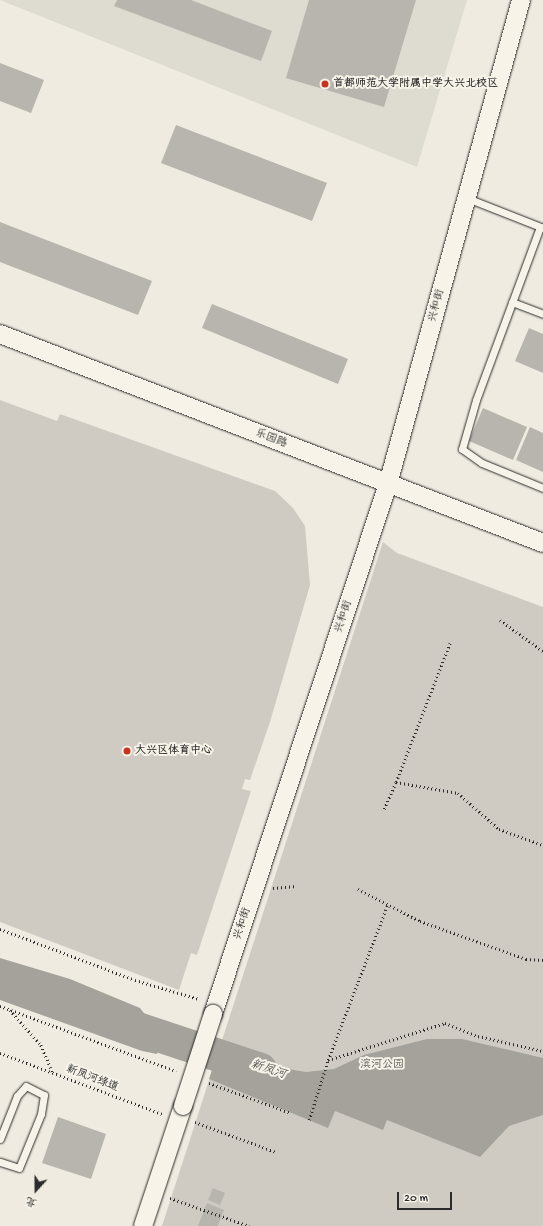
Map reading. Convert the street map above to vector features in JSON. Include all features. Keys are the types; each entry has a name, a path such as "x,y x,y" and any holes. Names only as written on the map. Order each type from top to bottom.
{"street":[{"name":"兴和街","path":"143,1226 388,484 521,0"},
{"name":"乐园路","path":"1,336 543,543"}],"lane":[{"path":"466,198 542,227 512,302 476,400 462,449 482,463 543,488"},
{"path":"512,302 543,314"},
{"path":"0,1139 17,1096 26,1086 44,1095 41,1114 19,1168 0,1162"}],"path":[{"path":"500,620 543,651"},
{"path":"384,809 450,643"},
{"path":"396,782 458,793 499,829 543,845"},
{"path":"271,888 297,886"},
{"path":"358,890 420,921 526,960 543,960"},
{"path":"309,1120 328,1060 388,904"},
{"path":"0,929 215,1009"},
{"path":"0,1006 180,1072"},
{"path":"9,1009 41,1045 53,1073"},
{"path":"328,1060 445,1023 478,1036 543,1051"},
{"name":"新凤河绿道","path":"0,1053 53,1073 180,1114 276,1152"},
{"path":"202,1080 291,1113"},
{"path":"154,1192 249,1226"}],"shaded area":[{"name":"首都师范大学附属中学大兴北校区","path":"0,0 467,0 417,167"}],"green space":[{"name":"大兴区体育中心","path":"0,400 57,421 60,414 275,491 293,508 305,526 310,585 270,722 250,780 245,779 242,789 251,791 197,955 191,953 179,990 0,922"},
{"name":"滨河公园","path":"383,542 397,553 543,607 543,1226 162,1226"}],"water":[{"path":"0,958 70,979 140,1008 156,1029 161,1040 157,1054 142,1051 0,1000"},
{"path":"427,1039 462,1039 543,1058 543,1115 509,1126 480,1157 387,1120 383,1130 335,1111 328,1128 209,1079 220,1046 270,1066 306,1072 334,1069 364,1055"}],"building":[{"path":"117,0 191,0 272,31 261,61 114,6"},
{"path":"309,0 416,0 384,107 286,78"},
{"path":"0,63 44,80 31,113 0,101"},
{"path":"176,125 327,183 312,221 161,163"},
{"path":"0,222 152,281 138,315 0,262"},
{"path":"212,304 348,359 338,384 202,328"},
{"path":"529,328 543,334 543,373 515,361"},
{"path":"483,408 527,427 513,460 469,441"},
{"path":"530,427 543,433 543,472 516,460"},
{"path":"58,1117 106,1134 91,1179 42,1163"},
{"path":"213,1188 225,1193 220,1205 208,1200"},
{"path":"207,1203 224,1210 218,1226 198,1226"}],"waterway":[{"name":"新凤河","path":"116,1021 260,1069"}],"place":[{"name":"首都师范大学附属中学大兴北校区","path":"325,84"},
{"name":"大兴区体育中心","path":"127,751"}]}
